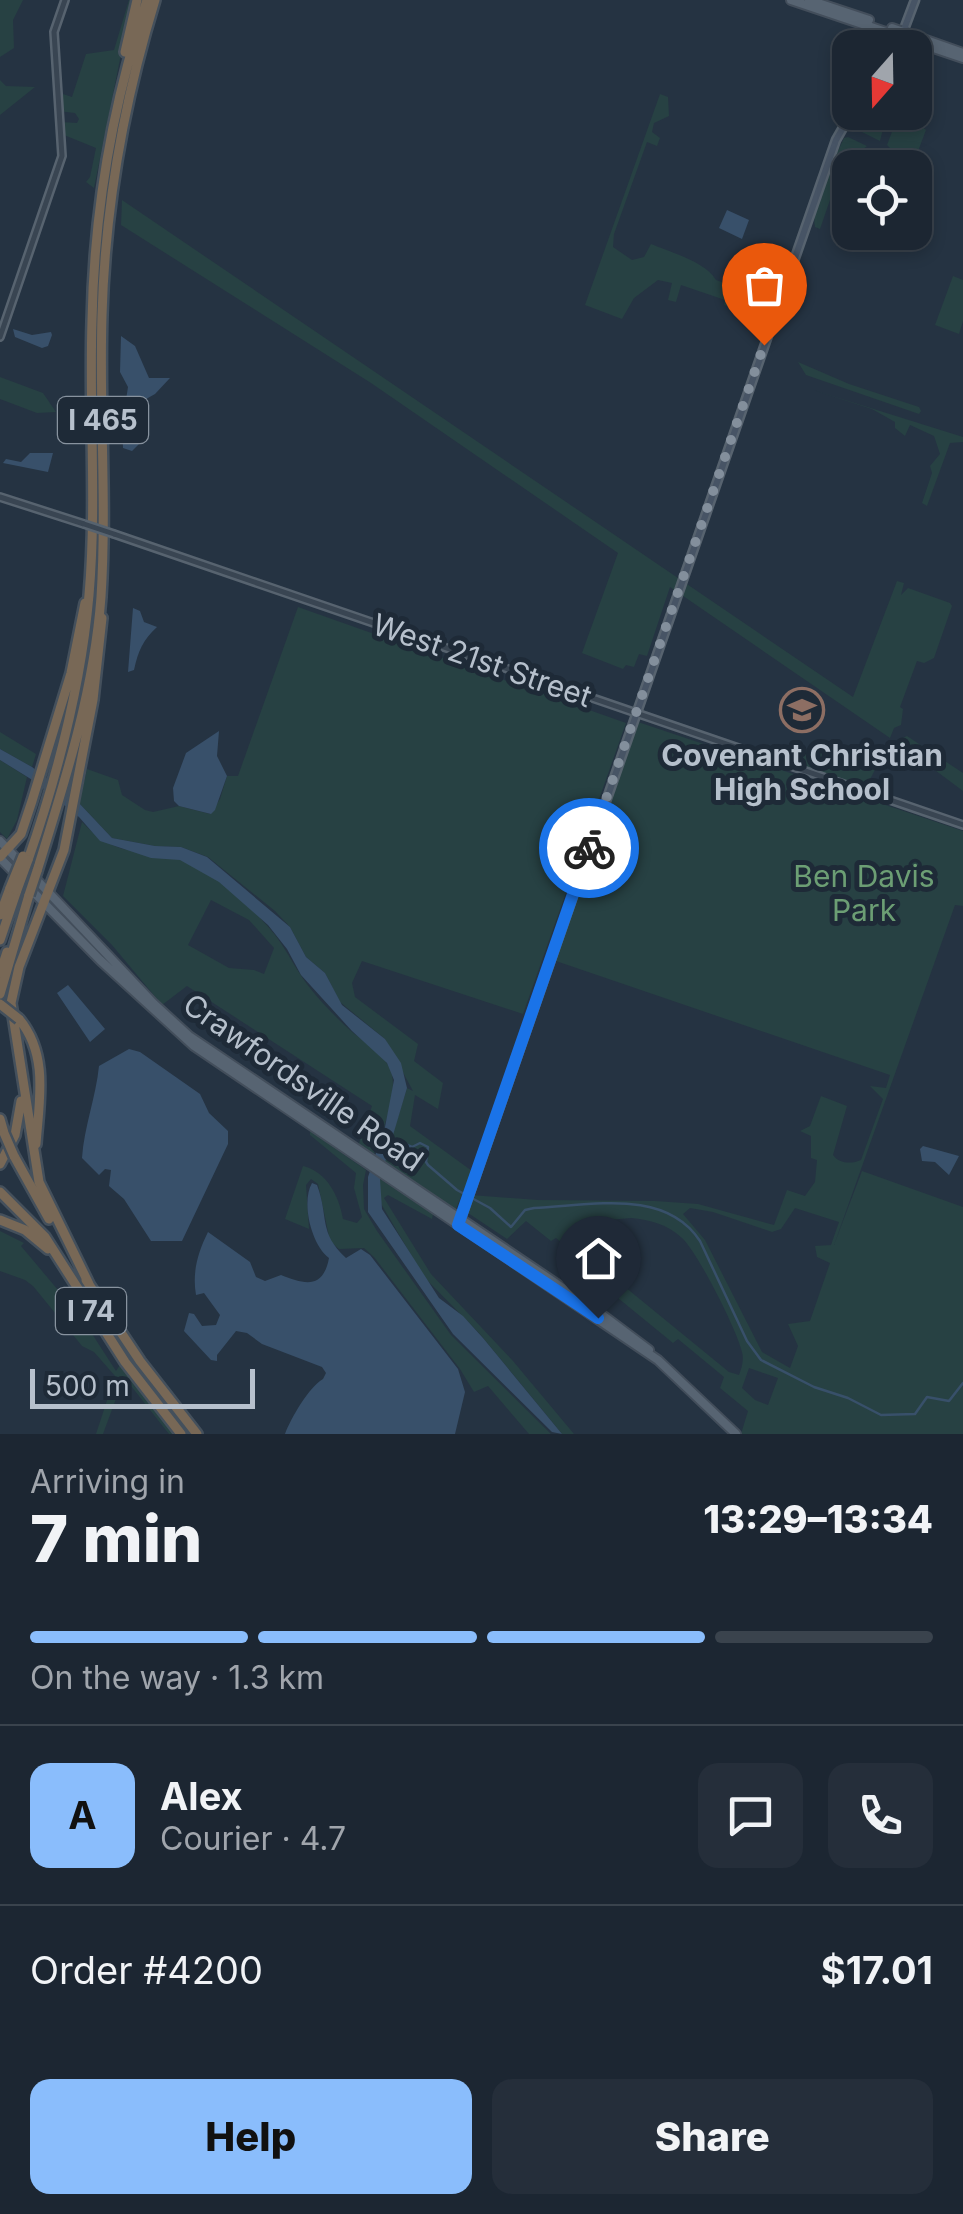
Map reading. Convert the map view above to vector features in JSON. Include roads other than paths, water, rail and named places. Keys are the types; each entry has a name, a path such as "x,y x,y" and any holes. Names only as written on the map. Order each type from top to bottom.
{"highway":[{"path":"124,70 137,0"},
{"name":"I 465","path":"0,940 57,765 78,678 94,524 94,273 106,163 124,70 154,0"},
{"name":"I 465","path":"0,973 73,775 81,725 100,600 105,261 122,137 154,0"},
{"path":"0,858 4,845 21,834 71,673 82,611 90,591"},
{"path":"73,775 69,825 12,993 11,1014 38,1176 89,1284"},
{"path":"0,915 14,889"},
{"path":"0,994 29,895"},
{"path":"0,1004 19,1019 34,1042 40,1064 38,1176"},
{"path":"0,1164 18,1122 20,1073"},
{"name":"I 74","path":"0,1119 14,1156 89,1284 140,1361 197,1434"},
{"name":"I 74","path":"0,1192 40,1231 125,1362 181,1434"},
{"path":"0,1220 19,1226 42,1242 87,1304"}],"main road":[{"path":"791,0 889,30"},
{"path":"809,0 891,30"},
{"path":"904,30 915,0"},
{"path":"932,44 963,55"},
{"path":"460,1222 842,130"},
{"name":"Crawfordsville Road","path":"4,845 189,1036 364,1158"},
{"name":"Crawfordsville Road","path":"0,858 188,1042 608,1318 736,1434"}],"street":[{"path":"0,337 62,156 54,32 65,0"},
{"name":"West 21st Street","path":"0,497 963,825"}],"water":[{"path":"727,210 749,220 742,239 719,228"},
{"path":"13,329 32,335 52,335 48,346 42,348 15,337"},
{"path":"121,336 135,346 149,378 170,378 155,394 139,403 139,444 132,451 123,448 128,387 120,372"},
{"path":"30,453 53,453 48,472 3,463 6,459 21,462"},
{"path":"133,608 140,611 144,622 157,627 142,646 134,670 128,672"},
{"path":"219,731 217,756 227,776 215,810 211,814 179,806 174,801 173,788 186,753"},
{"path":"0,749 32,767 79,803 112,838 181,847 207,857 290,927 306,957 325,973 342,1005 385,1039 401,1063 407,1088 380,1179 382,1209 439,1298 483,1338 562,1434 552,1432 453,1334 368,1212 368,1177 385,1127 394,1080 387,1063 301,975 268,925 219,882 180,860 151,858 100,841 79,817 0,760"},
{"path":"68,985 105,1029 90,1042 57,993"},
{"path":"129,1049 140,1052 200,1094 209,1113 228,1131 228,1144 182,1241 151,1241 124,1199 109,1186 111,1170 105,1169 99,1175 82,1158 99,1066"},
{"path":"923,1146 959,1156 949,1175 935,1162 922,1161"},
{"path":"312,1183 317,1185 328,1232 337,1249 346,1258 361,1249 370,1255 458,1369 465,1392 455,1434 285,1434 301,1404 323,1379 326,1373 322,1367 236,1331 217,1355 217,1361 211,1360 184,1331 189,1313 202,1326 216,1325 220,1315 204,1293 196,1295 197,1262 208,1232 250,1262 256,1277 265,1281 281,1275 311,1282 322,1275 329,1258 317,1243 310,1222 307,1201"}],"waterway":[{"path":"389,1137 412,1147 420,1143 428,1147 428,1165 511,1227 525,1210 534,1208 601,1203 647,1206 667,1213 685,1224 700,1241 747,1341 761,1360 814,1387 881,1415 915,1414 927,1397 949,1401 963,1383"}],"place":[{"name":"Covenant Christian High School","path":"802,710"}],"park label":[{"name":"Ben Davis Park","path":"864,894"}]}
